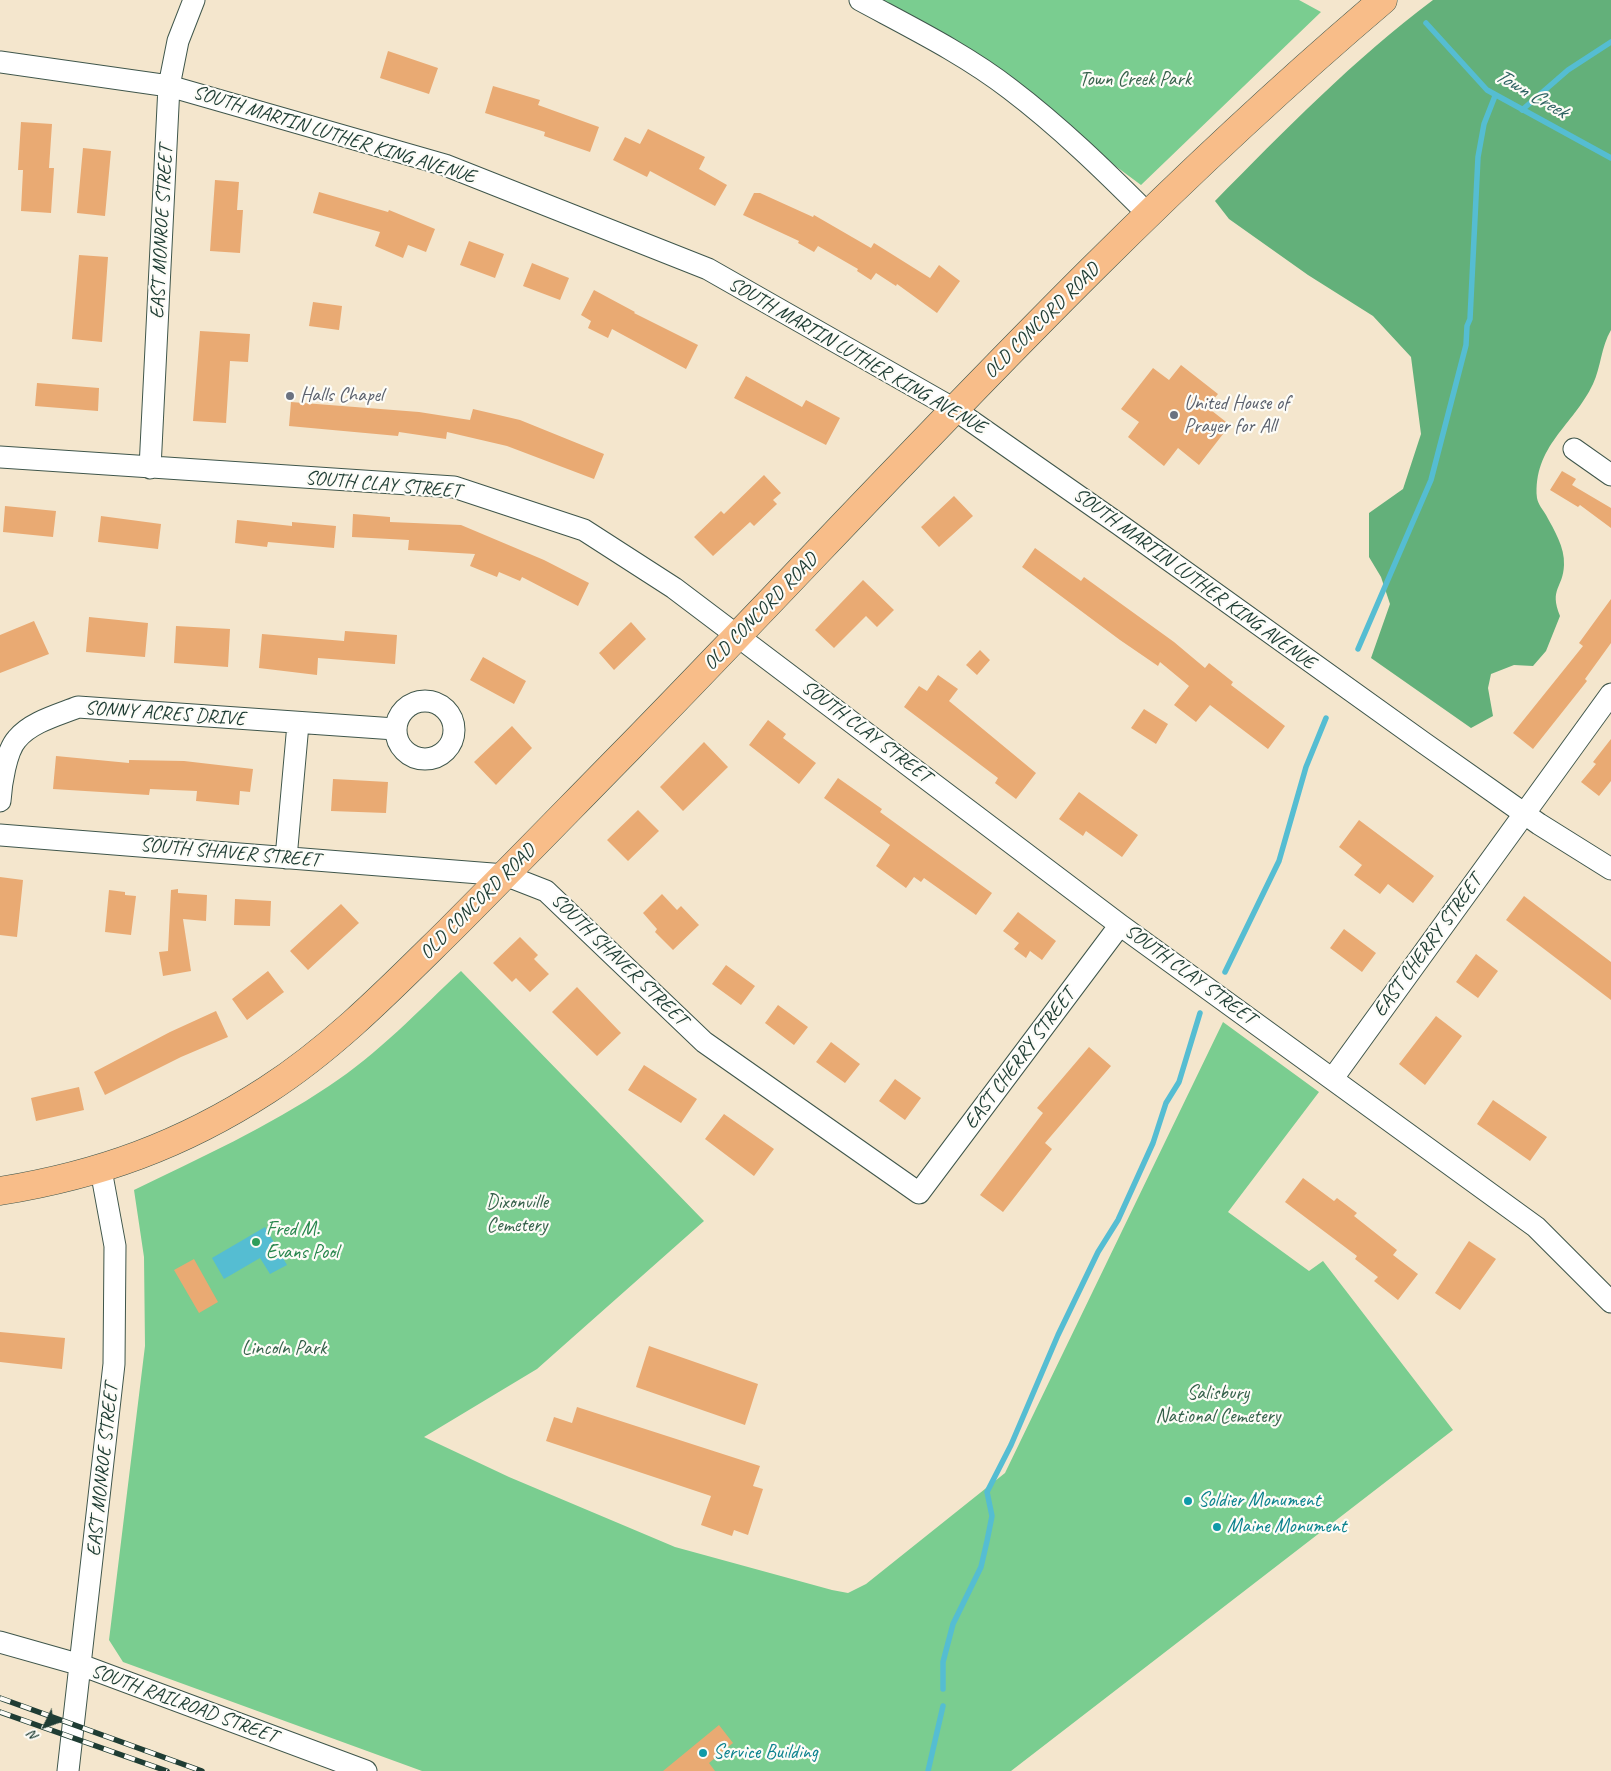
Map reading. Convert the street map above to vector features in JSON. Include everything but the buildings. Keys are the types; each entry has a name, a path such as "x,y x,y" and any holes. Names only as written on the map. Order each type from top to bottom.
{"main road":[{"name":"OLD CONCORD ROAD","path":"0,1191 101,1170 147,1153 228,1114 303,1066 366,1012 505,875 739,635 954,410 1148,214 1244,121 1383,0"}],"street":[{"name":"EAST MONROE STREET","path":"150,468 169,86 178,41 194,0"},
{"path":"860,0 928,36 1009,88 1078,144 1148,214"},
{"name":"SOUTH MARTIN LUTHER KING AVENUE","path":"0,62 169,86 445,165 708,269 954,410 1524,813 1611,869"},
{"path":"1574,449 1611,475"},
{"name":"SOUTH CLAY STREET","path":"0,457 454,487 584,530 674,588 739,635 1120,925 1536,1227 1611,1302"},
{"name":"EAST CHERRY STREET","path":"1332,1078 1611,694"},
{"name":"SONNY ACRES DRIVE","path":"0,801 2,778 16,739 40,722 78,707 298,724 395,729"},
{"path":"286,858 298,724"},
{"name":"SOUTH SHAVER STREET","path":"0,835 505,875 546,891 704,1042 919,1194"},
{"name":"EAST CHERRY STREET","path":"919,1194 1120,925"},
{"name":"EAST MONROE STREET","path":"68,1771 114,1364 115,1246 101,1170"},
{"name":"SOUTH RAILROAD STREET","path":"0,1642 81,1665 366,1771"}],"green space":[{"name":"Town Creek Park","path":"859,0 1299,0 1321,12 1141,185 1009,87"},
{"path":"1433,0 1611,0 1611,330 1605,343 1593,384 1585,399 1548,450 1541,464 1537,480 1539,505 1546,515 1563,552 1563,573 1556,594 1560,616 1546,651 1533,666 1514,665 1491,674 1488,688 1493,716 1471,728 1371,658 1390,604 1381,577 1369,557 1369,513 1403,489 1421,434 1411,357 1373,316 1308,275 1229,219 1215,201 1293,122 1375,46"},
{"name":"Salisbury National Cemetery","path":"461,971 704,1221 537,1369 424,1437 509,1477 675,1547 832,1590 848,1593 866,1584 1005,1473 1223,1022 1319,1092 1228,1212 1309,1271 1323,1261 1453,1430 1011,1771 422,1771 123,1662 109,1640 145,1346 144,1257 134,1190 258,1128 329,1086 381,1046"}],"water":[{"name":"Fred M. Evans Pool","path":"265,1227 287,1265 270,1274 260,1258 224,1279 212,1258"}],"waterway":[{"name":"Town Creek","path":"1426,23 1487,90 1611,158"},
{"path":"1522,110 1568,70 1611,42"},
{"path":"1358,649 1431,480 1466,345 1467,326 1470,319 1478,157 1484,124 1495,96"},
{"path":"1225,972 1279,861 1306,767 1326,718"},
{"path":"943,1689 943,1662 953,1624 981,1567 987,1541 992,1516 987,1492 1011,1445 1058,1335 1098,1252 1118,1220 1153,1143 1166,1103 1179,1082 1200,1013"},
{"path":"928,1771 943,1706"}],"railway":[{"path":"0,1698 202,1771"},
{"path":"0,1712 167,1771"}],"place":[{"name":"Halls Chapel","path":"290,396"},
{"name":"United House of Prayer for All","path":"1174,415"},
{"name":"Fred M. Evans Pool","path":"256,1242"},
{"name":"Soldier Monument","path":"1188,1501"},
{"name":"Maine Monument","path":"1217,1527"},
{"name":"Service Building","path":"703,1753"}],"park label":[{"name":"Dixonville Cemetery","path":"517,1214"},
{"name":"Lincoln Park","path":"284,1349"}]}
